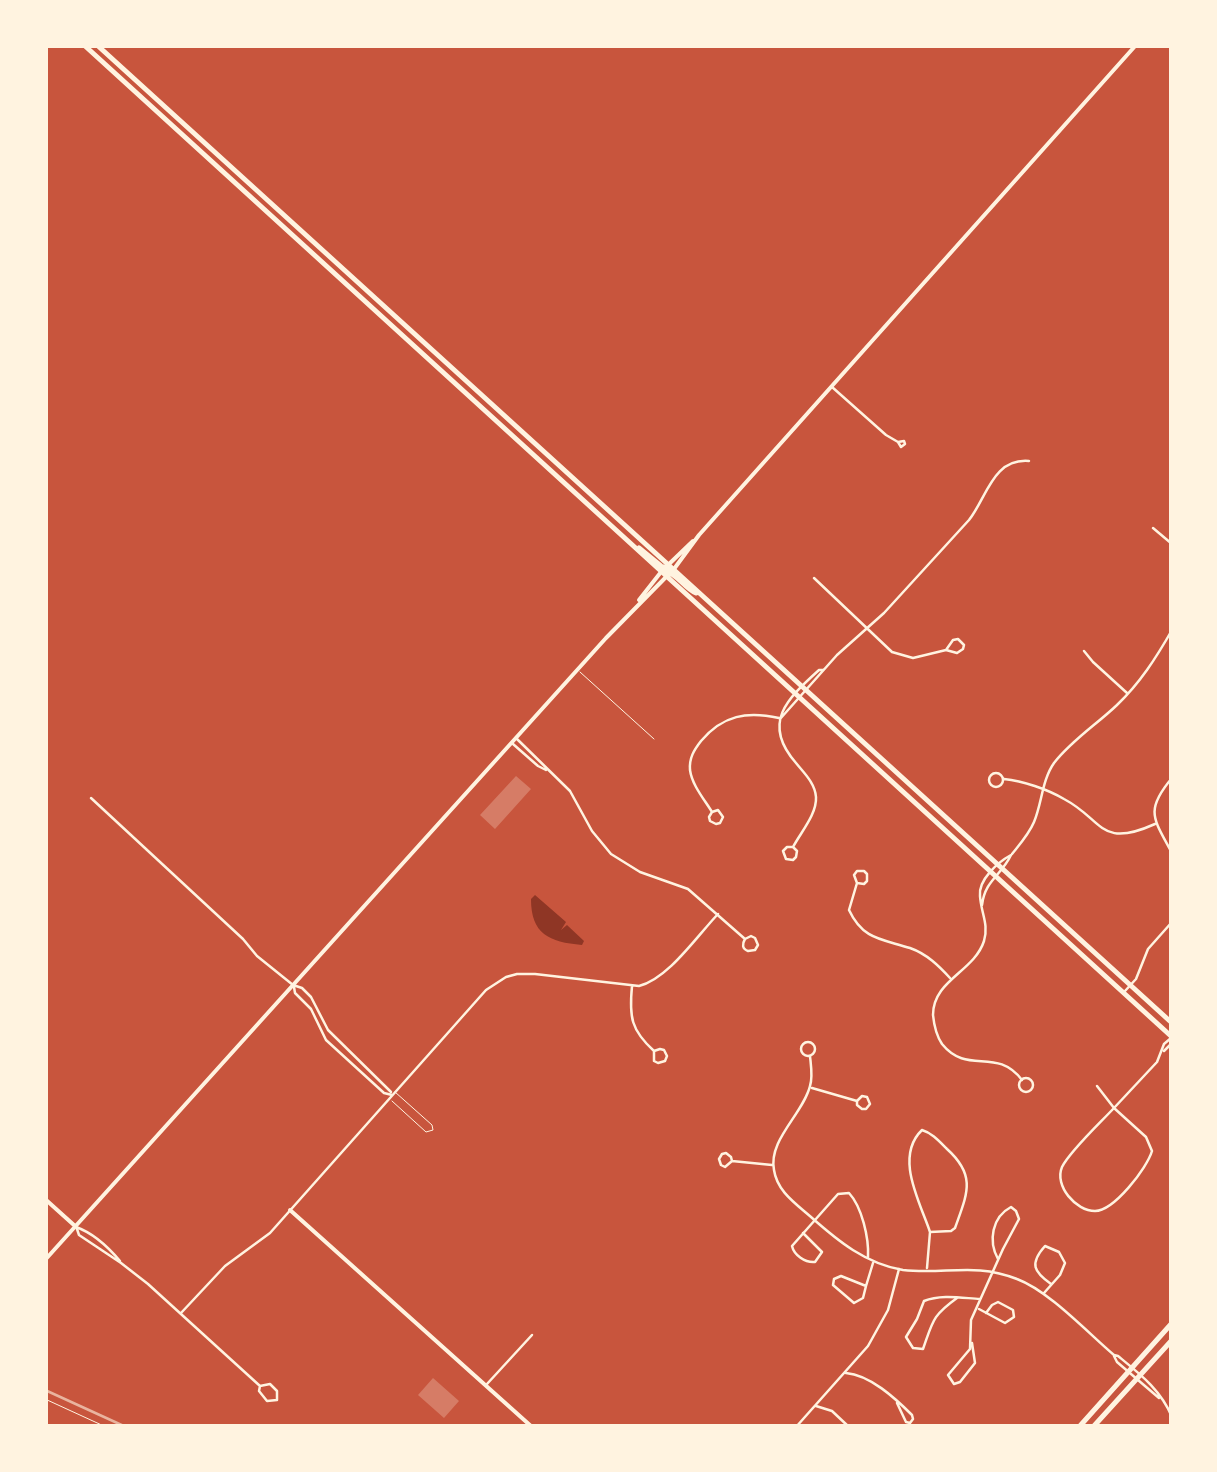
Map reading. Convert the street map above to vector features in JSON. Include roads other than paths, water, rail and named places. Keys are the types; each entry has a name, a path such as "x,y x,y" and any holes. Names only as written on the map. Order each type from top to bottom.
{"main road":[{"path":"84,45 632,544 699,593 1172,1023"},
{"path":"98,45 1172,1039"},
{"path":"1079,1427 1172,1323"},
{"path":"1090,1415 1095,1424 1172,1340"}],"street":[{"path":"45,1260 1136,45"},
{"path":"832,387 898,442"},
{"path":"793,847 812,815 816,794 809,778 783,745 783,708 868,629 969,520 996,474 1018,460 1029,461"},
{"path":"1153,528 1172,544"},
{"path":"814,578 884,646 913,658 946,650"},
{"path":"1022,1080 1004,1064 959,1058 936,1034 933,1009 939,992 969,965 982,944 986,927 980,889 1025,839 1049,772 1069,745 1128,694 1150,668 1172,630"},
{"path":"1084,652 1128,694"},
{"path":"712,812 692,776 690,767 697,747 713,728 730,718 760,714 780,719"},
{"path":"514,740 538,766 548,770 570,791 600,842 616,858 640,872 688,889 745,938"},
{"path":"1172,778 1154,802 1153,816 1172,853"},
{"path":"1004,779 1064,798 1103,830 1125,833 1155,824"},
{"path":"91,798 257,956 302,988 328,1030 392,1095"},
{"path":"857,883 849,910 858,926 877,940 924,954 952,979"},
{"path":"181,1313 225,1266 270,1232 486,990 506,978 535,974 648,984 718,914"},
{"path":"1124,992 1136,980 1148,949 1172,922"},
{"path":"293,985 311,1009 326,1040 384,1093 392,1095"},
{"path":"632,985 632,1020 654,1051"},
{"path":"1097,1086 1114,1108 1146,1138 1152,1151 1145,1168 1114,1202 1096,1211 1082,1207 1063,1189 1060,1176 1067,1160 1114,1108 1157,1062 1164,1044 1172,1039"},
{"path":"810,1056 810,1088 777,1147 772,1164 782,1190 843,1245 874,1262 898,1269 967,1268 1026,1282 1158,1390 1172,1417"},
{"path":"810,1088 858,1101"},
{"path":"927,1270 930,1232 908,1166 914,1139 922,1130 959,1159 968,1187 956,1228 930,1232"},
{"path":"732,1162 772,1164"},
{"path":"803,1233 822,1252 814,1262 806,1262 792,1246 803,1233 814,1220 838,1194 845,1192 852,1195 868,1259"},
{"path":"45,1199 107,1248 260,1386"},
{"path":"972,1343 948,1375 954,1384 975,1363 970,1325 1020,1218 1011,1207 996,1222 992,1248 998,1258"},
{"path":"290,1210 532,1427"},
{"path":"76,1226 79,1235 121,1263"},
{"path":"1043,1294 1052,1284 1063,1270 1066,1263 1049,1245 1039,1254 1035,1269 1052,1284"},
{"path":"103,1253 107,1248"},
{"path":"866,1286 841,1276 834,1279 833,1285 854,1303 862,1298 866,1286 874,1262"},
{"path":"796,1427 880,1328 898,1269"},
{"path":"957,1298 932,1320 923,1349 909,1344 906,1338 924,1301 934,1298 957,1298 982,1299"},
{"path":"977,1308 986,1313 1005,1322 1014,1318 1013,1310 998,1302 986,1313"},
{"path":"486,1386 532,1335"},
{"path":"844,1372 861,1374 897,1403"},
{"path":"815,1406 832,1411 850,1427"}],"lane":[{"path":"577,670 654,740"},
{"path":"392,1095 432,1125 432,1130 426,1132 392,1095"}],"railway":[{"path":"45,1390 126,1427"}]}
